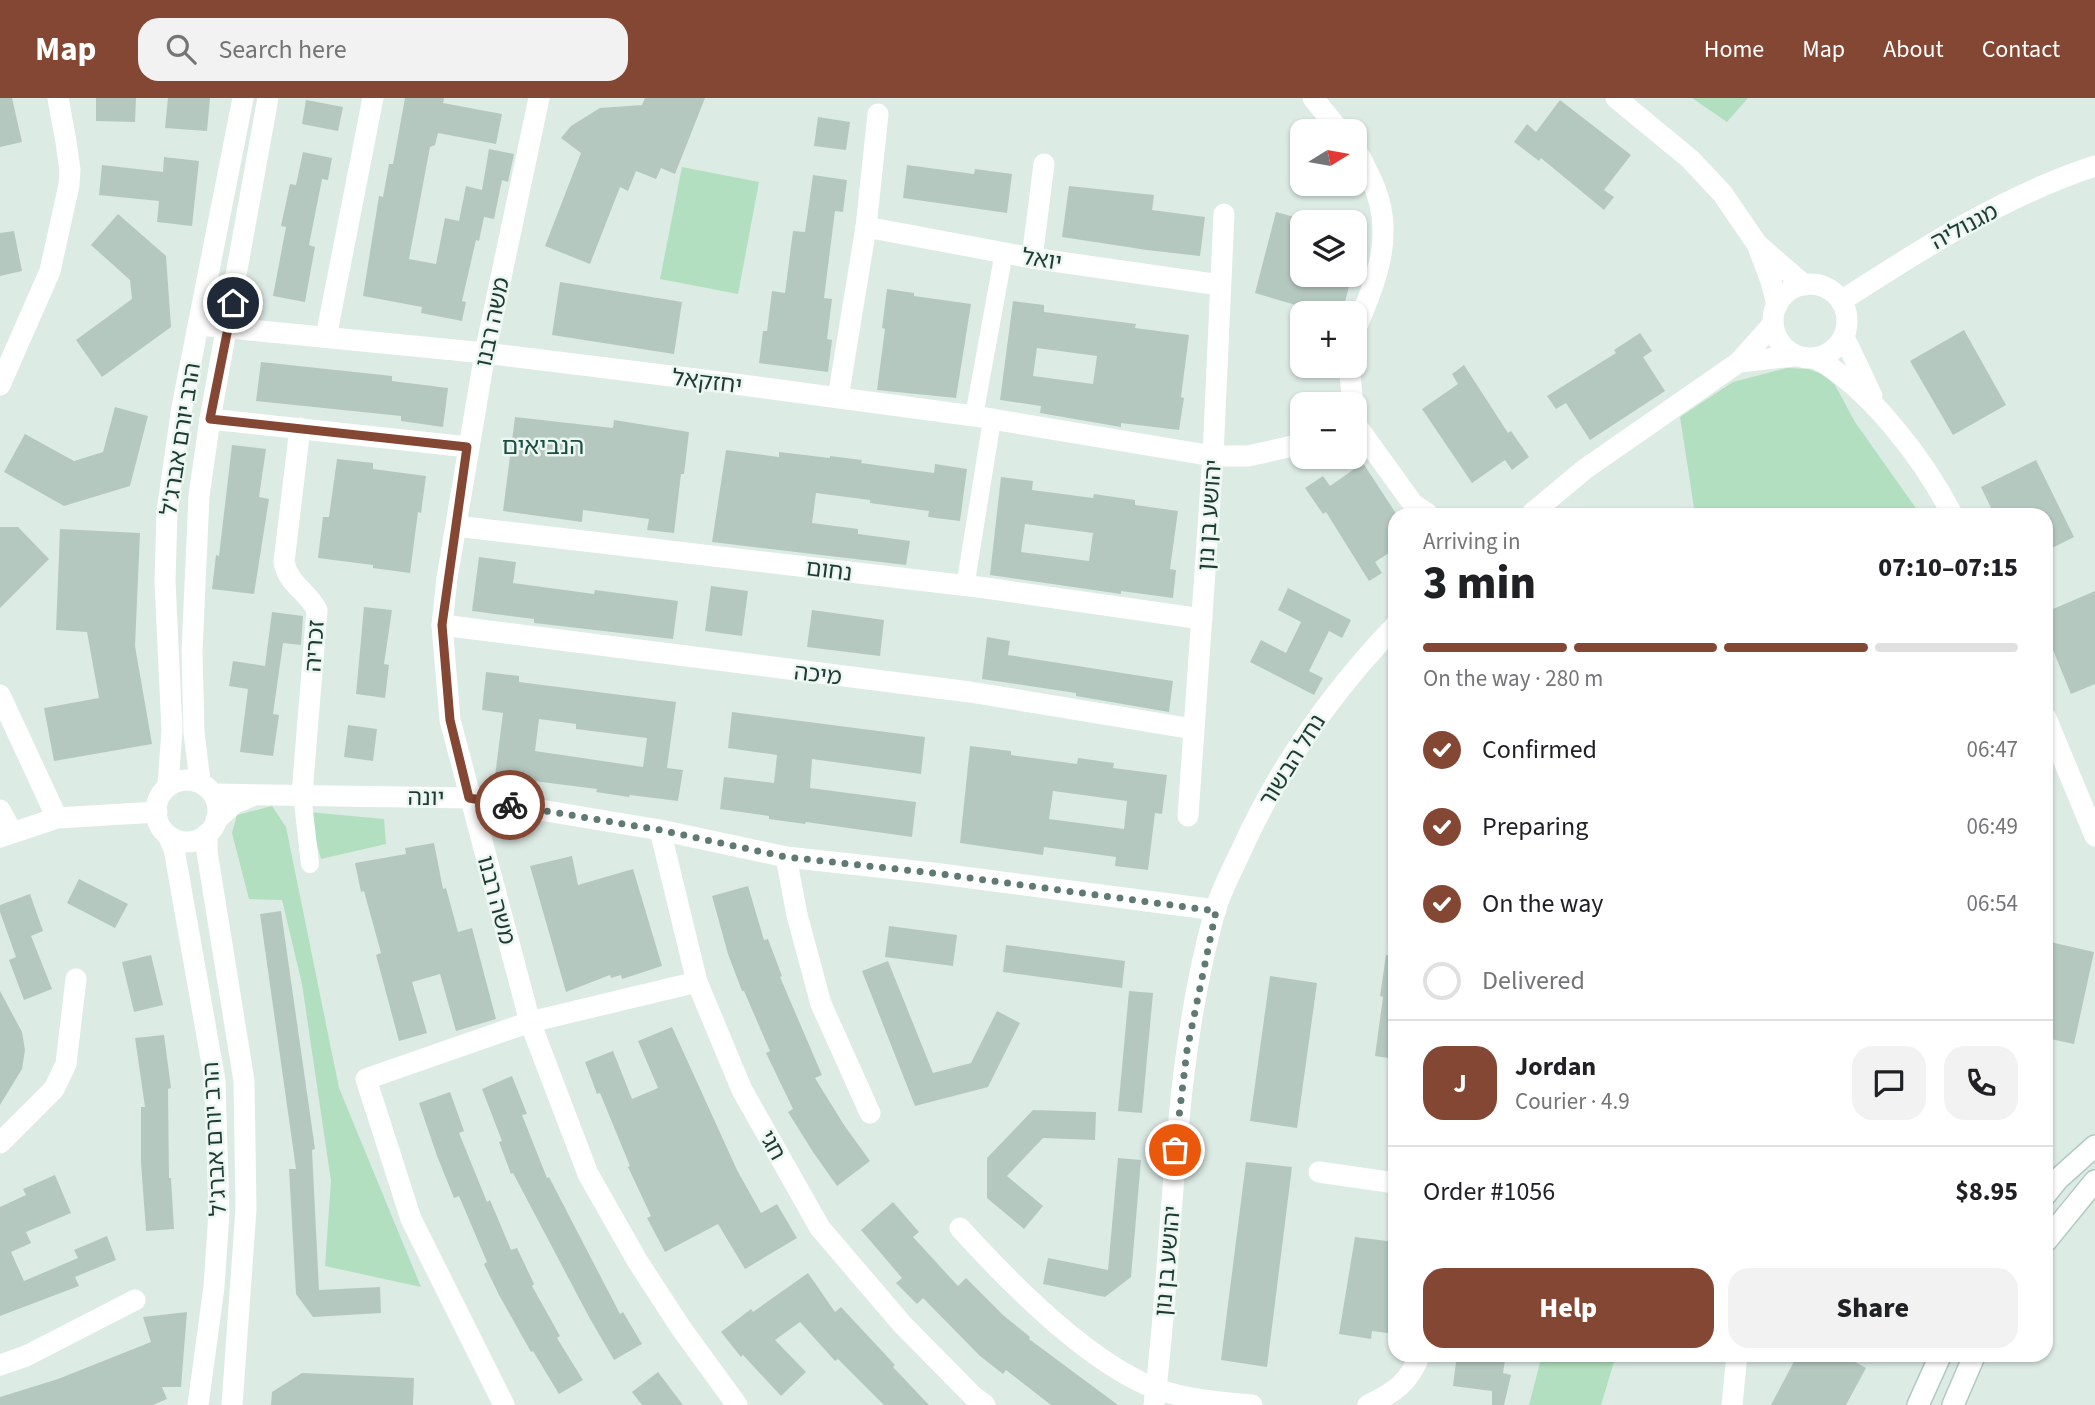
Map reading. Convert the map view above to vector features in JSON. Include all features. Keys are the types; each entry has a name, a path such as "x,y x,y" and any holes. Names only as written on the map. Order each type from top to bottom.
{"street":[{"path":"0,384 50,271 69,185 70,170 58,98"},
{"name":"הרב יורם אברג'ל","path":"168,785 172,730 165,594 167,512 182,407 243,98"},
{"name":"הרב יורם אברג'ל","path":"207,788 194,733 192,652 199,496 210,419 268,98"},
{"path":"326,337 373,98"},
{"name":"משה רבנו","path":"539,98 467,447 442,625 450,720 530,1022 588,1174 638,1262 681,1328 737,1405"},
{"path":"1313,98 1330,119"},
{"path":"1616,98 1690,159 1722,193 1757,244 1804,285"},
{"path":"838,398 866,227 878,114"},
{"path":"1032,258 1044,164"},
{"name":"מגנוליה","path":"1841,301 1941,237 2056,178 2095,166"},
{"path":"1366,301 1380,266 1385,230 1377,191 1367,173"},
{"name":"יהושע בן נון","path":"1188,816 1213,456 1224,214"},
{"name":"יואל","path":"866,227 1032,258 1220,285"},
{"path":"1757,244 1775,315 1776,337 1804,357 1844,376 1877,407 1948,508"},
{"path":"965,587 1004,252"},
{"path":"1538,508 1585,469 1739,362 1791,290 1804,285 1823,287 1833,292 1841,301 1847,319 1844,337 1827,355 1739,362"},
{"name":"יחזקאל","path":"200,325 485,353 838,398 983,418 1213,456 1248,456 1290,447"},
{"path":"1844,337 1877,407"},
{"path":"210,419 467,447"},
{"name":"זכריה","path":"300,428 284,562 292,583 311,599 317,610 302,794"},
{"path":"1367,435 1417,508"},
{"name":"נחום","path":"456,526 965,587 1202,620"},
{"name":"מיכה","path":"442,625 970,692 1193,729"},
{"name":"נחל הבשור","path":"1216,911 1248,835 1292,755 1340,687 1388,634"},
{"path":"0,695 57,818"},
{"path":"2053,735 2095,836"},
{"path":"184,780 207,788 218,808 212,827 197,840 188,842 168,835 158,822 157,803 168,785 184,780"},
{"name":"יונה","path":"207,788 257,794 469,798 660,830 786,857 933,873 1216,911"},
{"name":"יונה","path":"212,827 235,803 257,794"},
{"path":"302,794 310,864"},
{"path":"0,810 6,835 57,818 157,812"},
{"name":"הרב יורם אברג'ל","path":"212,827 207,852 244,1081 246,1209 232,1405"},
{"name":"חגי","path":"660,830 697,982 742,1090 820,1228 902,1324 976,1403"},
{"name":"הרב יורם אברג'ל","path":"168,835 174,849 215,1081 219,1213 214,1287 198,1405"},
{"path":"786,857 797,915 821,1004 870,1113"},
{"name":"יהושע בן נון","path":"1155,1397 1185,1062 1201,973 1216,911"},
{"path":"0,1143 54,1089 66,1064 76,979"},
{"path":"504,1405 411,1219 366,1079 530,1022 697,982"},
{"path":"2053,1185 2095,1146"},
{"path":"1319,1172 1388,1182"},
{"path":"2053,1232 2095,1181"},
{"path":"960,1228 1001,1272 1096,1354 1155,1397 1252,1405"},
{"path":"0,1365 26,1356 135,1300"},
{"path":"1368,1405 1392,1400 1413,1373 1417,1362"},
{"path":"1732,1405 1736,1362"},
{"path":"1917,1405 1937,1362"},
{"path":"1953,1405 1972,1362"}],"green space":[{"path":"1692,98 1748,98 1727,122"},
{"path":"682,167 759,182 738,294 660,279"},
{"path":"1787,368 1808,369 1822,374 1835,385 1855,422 1916,508 1694,508 1680,417 1733,382"},
{"path":"272,806 286,827 339,1088 421,1287 325,1266 331,1181 302,984 282,900 249,899 232,833 237,815"},
{"path":"308,812 384,819 386,844 321,859"},
{"path":"1540,1362 1614,1362 1601,1405 1529,1405"}],"building":[{"path":"0,98 12,98 22,142 0,147"},
{"path":"96,98 136,98 135,122 96,121"},
{"path":"168,98 210,98 207,131 165,128"},
{"path":"405,98 444,98 443,103 502,114 496,144 438,133 435,145 430,147 409,259 436,264 445,218 459,221 466,186 482,190 489,149 514,154 508,182 502,180 494,219 484,217 479,241 476,240 462,301 466,302 462,321 421,313 422,307 363,296 379,196 383,197 389,164 393,164"},
{"path":"645,98 705,98 675,174 661,168 656,179 636,171 628,191 620,187 590,264 545,246 581,153 561,138 571,126 600,108 642,105"},
{"path":"306,100 343,107 338,131 302,124"},
{"path":"1560,100 1631,155 1604,190 1614,197 1604,210 1541,158 1539,161 1514,142 1527,124 1536,132"},
{"path":"818,117 850,122 846,150 814,146"},
{"path":"303,152 332,158 328,180 322,179 309,245 315,247 305,302 273,296 286,227 281,226 290,184 296,185"},
{"path":"164,157 199,161 192,226 157,222 159,201 99,195 102,165 163,172"},
{"path":"907,165 974,174 975,169 1012,174 1007,213 903,198"},
{"path":"813,175 847,180 843,212 835,211 824,298 832,299 827,339 832,340 828,372 759,363 763,331 767,331 772,291 785,293 793,231 805,232"},
{"path":"1069,186 1154,195 1152,210 1205,217 1200,256 1062,237"},
{"path":"1276,212 1290,216 1290,287 1349,287 1345,301 1290,301 1290,303 1255,293"},
{"path":"118,214 166,256 171,327 102,377 76,340 132,299 130,280 91,245"},
{"path":"14,231 22,271 0,276 0,233"},
{"path":"560,282 682,302 674,354 552,335"},
{"path":"887,289 914,293 914,296 971,304 956,398 877,390"},
{"path":"1013,301 1044,305 1044,312 1136,324 1135,328 1189,335 1179,430 1121,423 1121,427 1040,413 1041,406 1000,400","holes":["1037,348 1097,356 1093,384 1033,376"]},
{"path":"1964,330 2006,405 1953,435 1910,361"},
{"path":"1640,333 1652,351 1643,357 1665,391 1590,440 1566,403 1556,409 1547,396 1616,353 1614,350"},
{"path":"261,362 392,376 392,381 448,388 443,427 401,421 401,416 256,401"},
{"path":"1464,365 1508,433 1511,431 1529,457 1512,470 1505,460 1472,483 1422,409 1458,384 1452,374"},
{"path":"115,407 148,416 130,486 64,506 4,472 25,434 74,461 103,452"},
{"path":"515,417 613,428 614,420 689,432 674,533 647,530 649,519 583,510 582,522 503,511"},
{"path":"232,445 266,449 259,497 269,499 254,594 212,589 216,555 219,556"},
{"path":"726,450 779,457 779,452 830,456 934,473 935,464 967,469 960,521 928,517 929,511 816,493 812,523 858,529 858,534 910,541 906,565 712,542"},
{"path":"337,459 373,463 373,469 426,476 410,573 318,558 323,517 329,517"},
{"path":"2036,460 2074,537 2053,548 2053,508 1991,508 1981,487"},
{"path":"1354,469 1367,469 1392,508 1388,508 1388,554 1375,562 1382,573 1369,581 1326,512 1323,514 1305,488 1323,476 1330,486"},
{"path":"1001,477 1033,481 1032,490 1093,498 1094,494 1135,500 1135,505 1178,511 1170,569 1176,570 1173,598 1121,591 1121,594 990,575","holes":["1025,524 1093,533 1089,561 1021,552"]},
{"path":"0,527 18,527 49,559 0,608"},
{"path":"60,529 140,533 135,646 152,744 54,761 44,708 99,698 87,632 56,630"},
{"path":"479,557 516,562 513,583 594,594 595,590 678,601 673,639 534,623 534,619 472,611"},
{"path":"711,586 748,591 742,636 705,631"},
{"path":"1288,588 1351,620 1342,638 1329,631 1309,671 1323,678 1314,695 1250,662 1261,640 1286,653 1301,622 1278,610"},
{"path":"2095,591 2095,684 2071,694 2053,650 2053,609"},
{"path":"364,607 392,610 384,664 389,665 385,698 356,694"},
{"path":"812,610 884,620 880,656 807,647"},
{"path":"272,612 303,616 301,645 283,643 273,714 279,715 273,756 240,752 248,689 229,686 233,661 265,666"},
{"path":"987,637 1010,641 1008,655 1173,681 1169,712 1076,696 1076,693 982,679"},
{"path":"486,672 519,676 519,682 676,702 667,768 683,770 678,801 629,797 596,792 597,789 495,776 503,713 482,710","holes":["539,719 576,724 576,729 647,738 643,767 535,751"]},
{"path":"732,712 925,737 921,774 812,759 810,788 916,802 912,837 769,819 769,816 720,809 724,777 774,783 777,755 728,748"},
{"path":"348,725 377,729 373,761 344,757"},
{"path":"970,746 1077,764 1078,758 1114,763 1113,768 1167,775 1162,814 1155,813 1148,870 1115,866 1116,857 1044,847 1043,855 960,843","holes":["1053,791 1127,801 1124,829 1049,819"]},
{"path":"434,843 443,889 446,888 458,932 472,928 496,1019 456,1031 440,974 412,982 427,1033 399,1041 376,955 381,953 364,891 361,892 355,863 406,854 405,848"},
{"path":"572,856 578,885 633,869 662,966 622,979 621,975 611,978 610,975 566,992 530,866"},
{"path":"79,879 128,904 115,928 67,903"},
{"path":"748,886 764,940 768,939 782,976 780,977 822,1075 815,1078 870,1161 837,1186 788,1112 793,1109 766,1053 770,1051 728,954 712,896"},
{"path":"30,894 43,931 31,936 52,989 24,1000 9,960 16,957 0,905"},
{"path":"281,911 315,1149 312,1150 319,1290 380,1287 381,1313 313,1317 296,1294 289,1169 296,1169 260,914"},
{"path":"889,926 957,935 953,966 885,957"},
{"path":"2053,943 2094,952 2074,1044 2053,1040"},
{"path":"1006,945 1125,961 1122,988 1003,972"},
{"path":"151,955 163,1005 134,1012 122,962"},
{"path":"1388,955 1388,1058 1375,1056 1383,997 1380,996"},
{"path":"888,961 933,1073 971,1063 997,1011 1020,1023 988,1087 915,1106 862,971"},
{"path":"1270,976 1317,983 1297,1128 1250,1121"},
{"path":"0,991 22,1032 25,1050 22,1069 0,1105"},
{"path":"1129,991 1153,993 1142,1113 1118,1111"},
{"path":"672,1027 737,1170 761,1213 777,1204 797,1238 745,1269 718,1224 665,1252 647,1218 651,1216 585,1062 613,1051 632,1099 658,1088 638,1041"},
{"path":"164,1035 171,1088 168,1089 169,1178 174,1229 146,1231 141,1163 141,1107 145,1107 135,1038"},
{"path":"512,1076 527,1114 522,1115 547,1178 549,1177 620,1314 623,1312 642,1344 614,1360 513,1173 511,1174 499,1142 502,1141 482,1089"},
{"path":"450,1092 464,1131 459,1133 487,1202 490,1200 511,1250 517,1248 534,1284 532,1286 560,1336 557,1338 583,1380 559,1394 533,1351 531,1352 499,1295 484,1264 487,1262 459,1196 454,1198 437,1156 419,1103"},
{"path":"1033,1110 1096,1112 1095,1140 1043,1138 1007,1176 1043,1206 1024,1229 987,1198 987,1158"},
{"path":"1118,1158 1141,1160 1131,1277 1105,1297 1043,1284 1048,1258 1108,1270"},
{"path":"1246,1162 1292,1167 1267,1367 1221,1360"},
{"path":"55,1175 71,1213 26,1232 31,1243 11,1252 24,1281 78,1258 74,1250 107,1236 116,1260 75,1277 79,1286 0,1316 0,1207 26,1195 23,1189"},
{"path":"893,1202 919,1232 913,1237 958,1286 966,1278 1003,1315 1030,1337 1029,1339 1118,1405 1051,1405 1006,1370 1003,1374 980,1356 923,1298 917,1304 896,1283 902,1278 861,1230"},
{"path":"1355,1237 1388,1241 1388,1333 1372,1331 1371,1339 1339,1334"},
{"path":"808,1273 835,1312 841,1307 929,1405 884,1405 838,1359 835,1361 800,1322 775,1340 806,1372 781,1396 743,1355 741,1357 721,1332 751,1309 753,1312"},
{"path":"187,1312 181,1387 162,1387 167,1399 153,1405 0,1405 0,1397 58,1379 151,1342 143,1317"},
{"path":"1456,1362 1505,1362 1503,1373 1511,1375 1504,1405 1492,1405 1492,1391 1453,1386"},
{"path":"1794,1362 1855,1362 1866,1368 1846,1405 1771,1405"},
{"path":"658,1372 683,1405 642,1405 632,1392"},
{"path":"302,1373 414,1378 413,1405 271,1405 272,1392"}],"way so far":[{"path":"510,805 660,830 786,857 933,873 1216,911 1187,1050 1175,1150"}],"district":[{"name":"הנביאים","path":"543,446"}],"route":[{"path":"233,303 210,419 467,447 442,625 450,720 469,798 510,805"}]}
